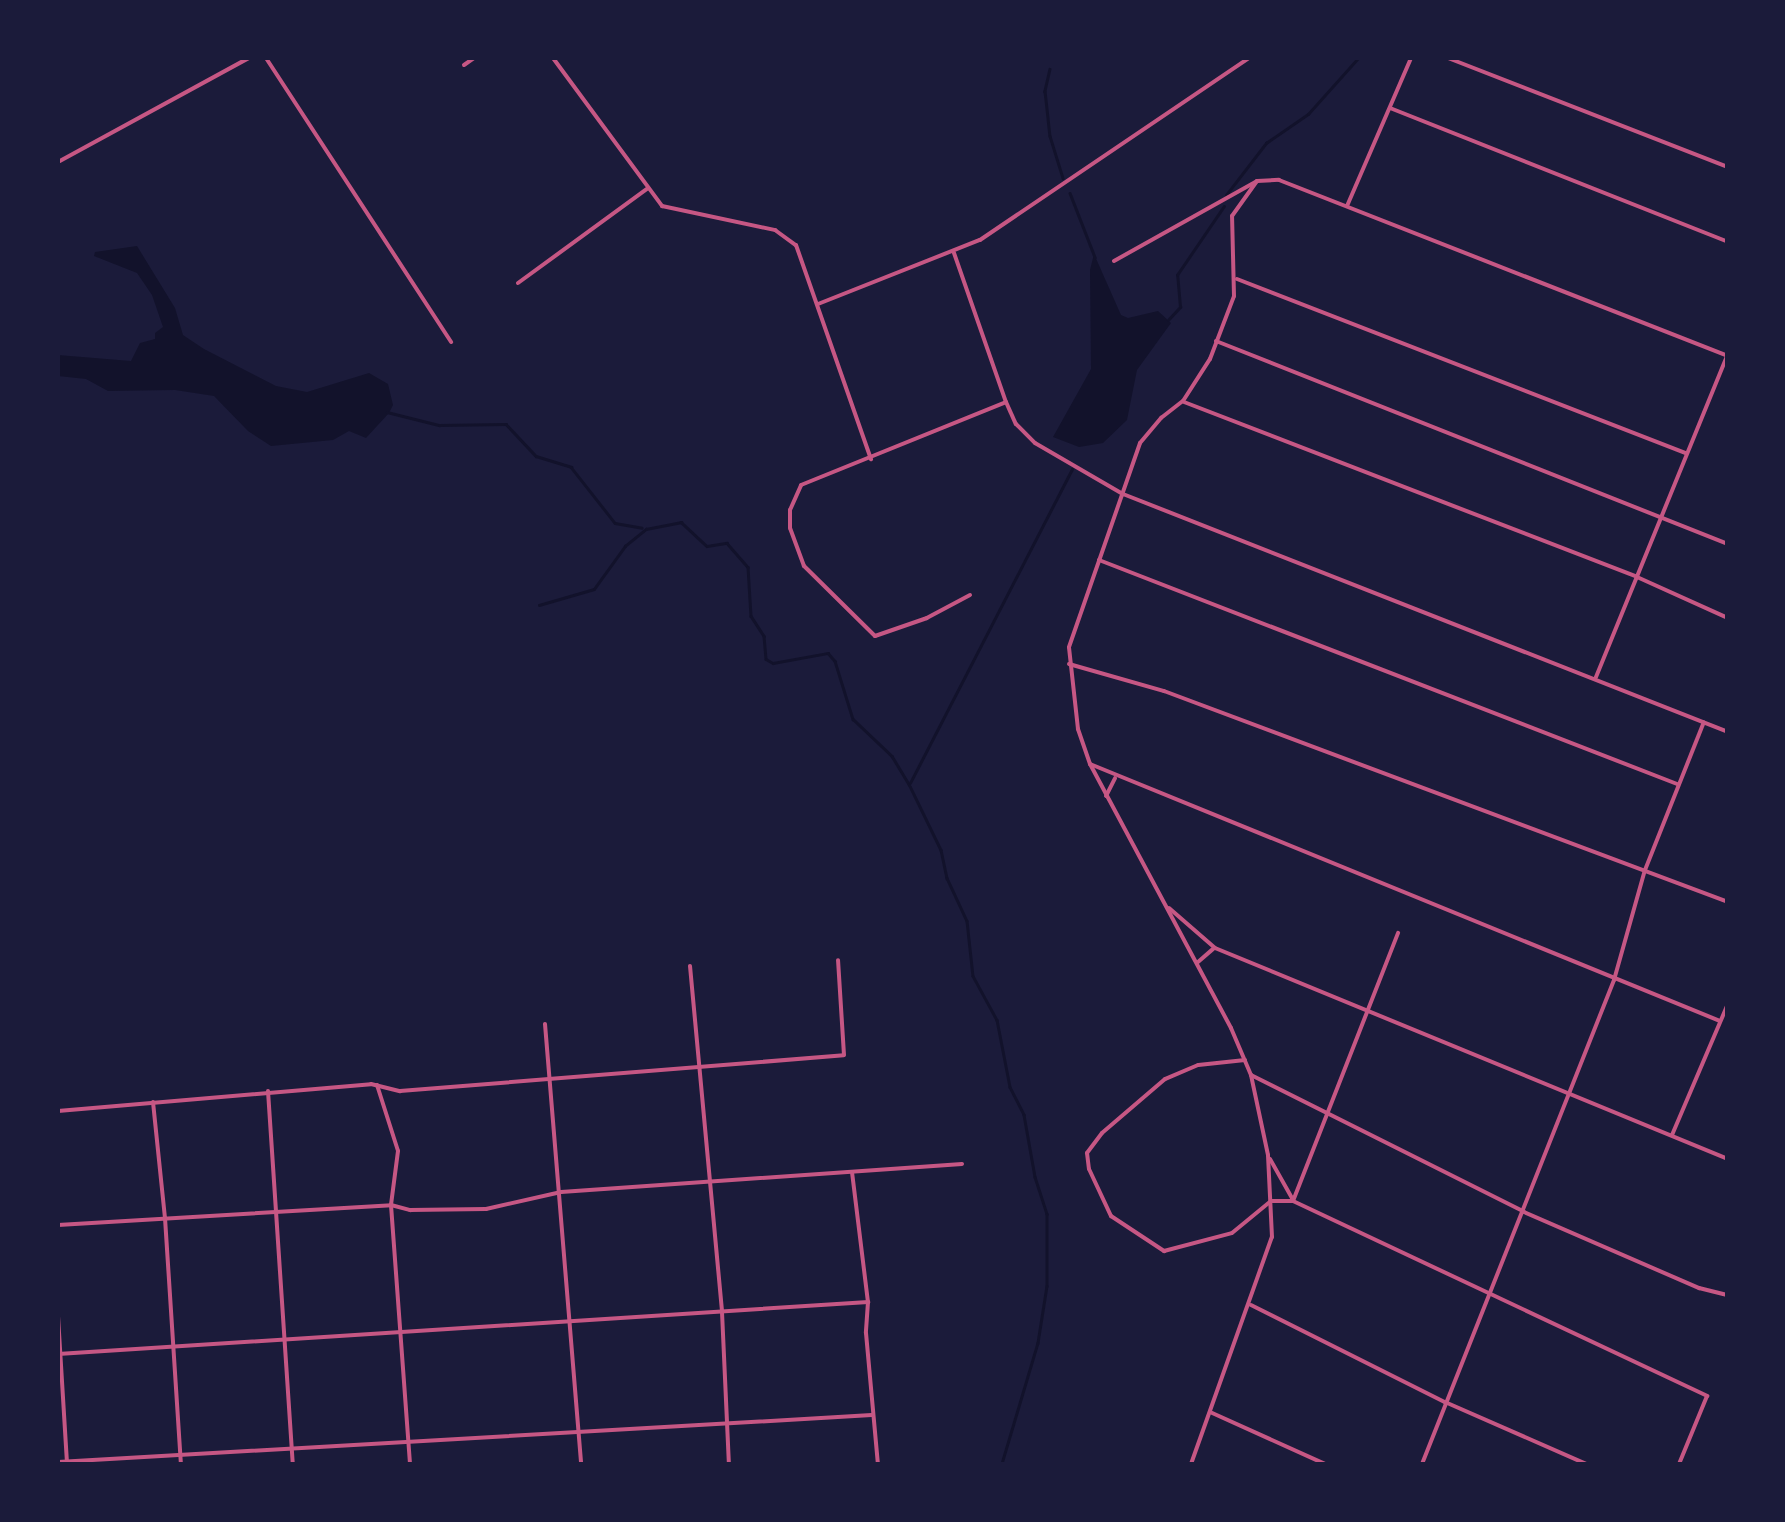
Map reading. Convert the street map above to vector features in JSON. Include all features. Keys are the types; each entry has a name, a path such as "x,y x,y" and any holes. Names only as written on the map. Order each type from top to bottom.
{"street":[{"path":"58,162 249,58"},
{"path":"266,58 451,342"},
{"path":"464,65 474,58"},
{"path":"554,58 648,189 672,210 788,235 801,256 870,459"},
{"path":"818,304 954,253 1060,188 1249,58"},
{"path":"1347,206 1411,58"},
{"path":"1448,58 1728,167"},
{"path":"1390,108 1728,242"},
{"path":"1114,261 1257,181 1279,180 1727,355 1595,679"},
{"path":"1191,1464 1251,1305 1272,1236 1268,1155 1245,1060 1198,962 1090,764 1078,729 1069,664 1074,630 1149,430 1184,401 1200,380 1216,341 1236,279 1229,243 1232,216 1257,181"},
{"path":"518,284 648,189"},
{"path":"954,253 1006,402 1016,424 1035,443 1122,494 1728,732"},
{"path":"1236,279 1686,453"},
{"path":"1216,341 1728,544"},
{"path":"1184,401 1637,576 1728,618"},
{"path":"970,595 926,618 876,636 815,579 798,555 790,510 800,485 1006,402"},
{"path":"1099,560 1679,784"},
{"path":"58,656 58,672"},
{"path":"1069,664 1164,691 1728,902"},
{"path":"1422,1464 1487,1292 1524,1212 1614,980 1645,870 1704,722"},
{"path":"1090,764 1720,1021"},
{"path":"1106,796 1115,777"},
{"path":"1166,905 1214,948 1728,1158"},
{"path":"1293,1200 1398,933"},
{"path":"1198,962 1214,948"},
{"path":"58,1111 268,1091 377,1085 400,1091 844,1055 838,960"},
{"path":"690,966 722,1312 730,1464"},
{"path":"1672,1135 1728,1004"},
{"path":"545,1024 581,1464"},
{"path":"1245,1060 1198,1065 1164,1079 1102,1134 1087,1153 1089,1169 1111,1216 1164,1251 1232,1233 1272,1201 1293,1200 1707,1396 1679,1464"},
{"path":"1251,1075 1524,1212 1699,1288 1728,1296"},
{"path":"377,1085 398,1151 391,1204 410,1464"},
{"path":"268,1091 293,1464"},
{"path":"152,1102 165,1218 181,1464"},
{"path":"1268,1155 1293,1200"},
{"path":"58,1225 391,1204 410,1210 486,1208 561,1192 962,1164"},
{"path":"852,1172 868,1302 878,1464"},
{"path":"59,1354 868,1302"},
{"path":"1251,1305 1445,1402 1586,1464"},
{"path":"58,1316 67,1463"},
{"path":"1210,1412 1325,1464"},
{"path":"58,1462 872,1415"}],"shaded area":[{"path":"137,246 175,308 183,335 204,349 276,386 307,392 369,373 388,384 393,405 389,413 366,438 349,431 333,440 271,446 248,431 214,396 175,390 108,391 86,379 58,376 58,355 131,361 140,343 155,339 155,333 163,327 152,295 137,273 94,256 95,252"},
{"path":"1094,254 1121,315 1128,318 1158,311 1171,323 1137,370 1127,420 1103,443 1079,447 1053,437 1091,369 1090,270"}],"waterway":[{"path":"1226,195 1266,143 1308,114 1358,58"},
{"path":"1050,69 1045,91 1050,136 1063,178"},
{"path":"1070,193 1095,257"},
{"path":"1168,320 1180,307 1177,275 1224,206"},
{"path":"387,412 439,425 506,424 536,456 571,467 615,523 642,528"},
{"path":"910,783 1072,469"},
{"path":"539,605 594,589 625,546 646,529 681,522 707,546 727,543 748,567 751,616 764,636 766,659 773,663 828,653 835,661 853,719 892,756 909,784 941,850 947,878 967,921 973,976 997,1020 1010,1087 1024,1115 1035,1177 1047,1214 1047,1286 1038,1343 1002,1464"}]}
